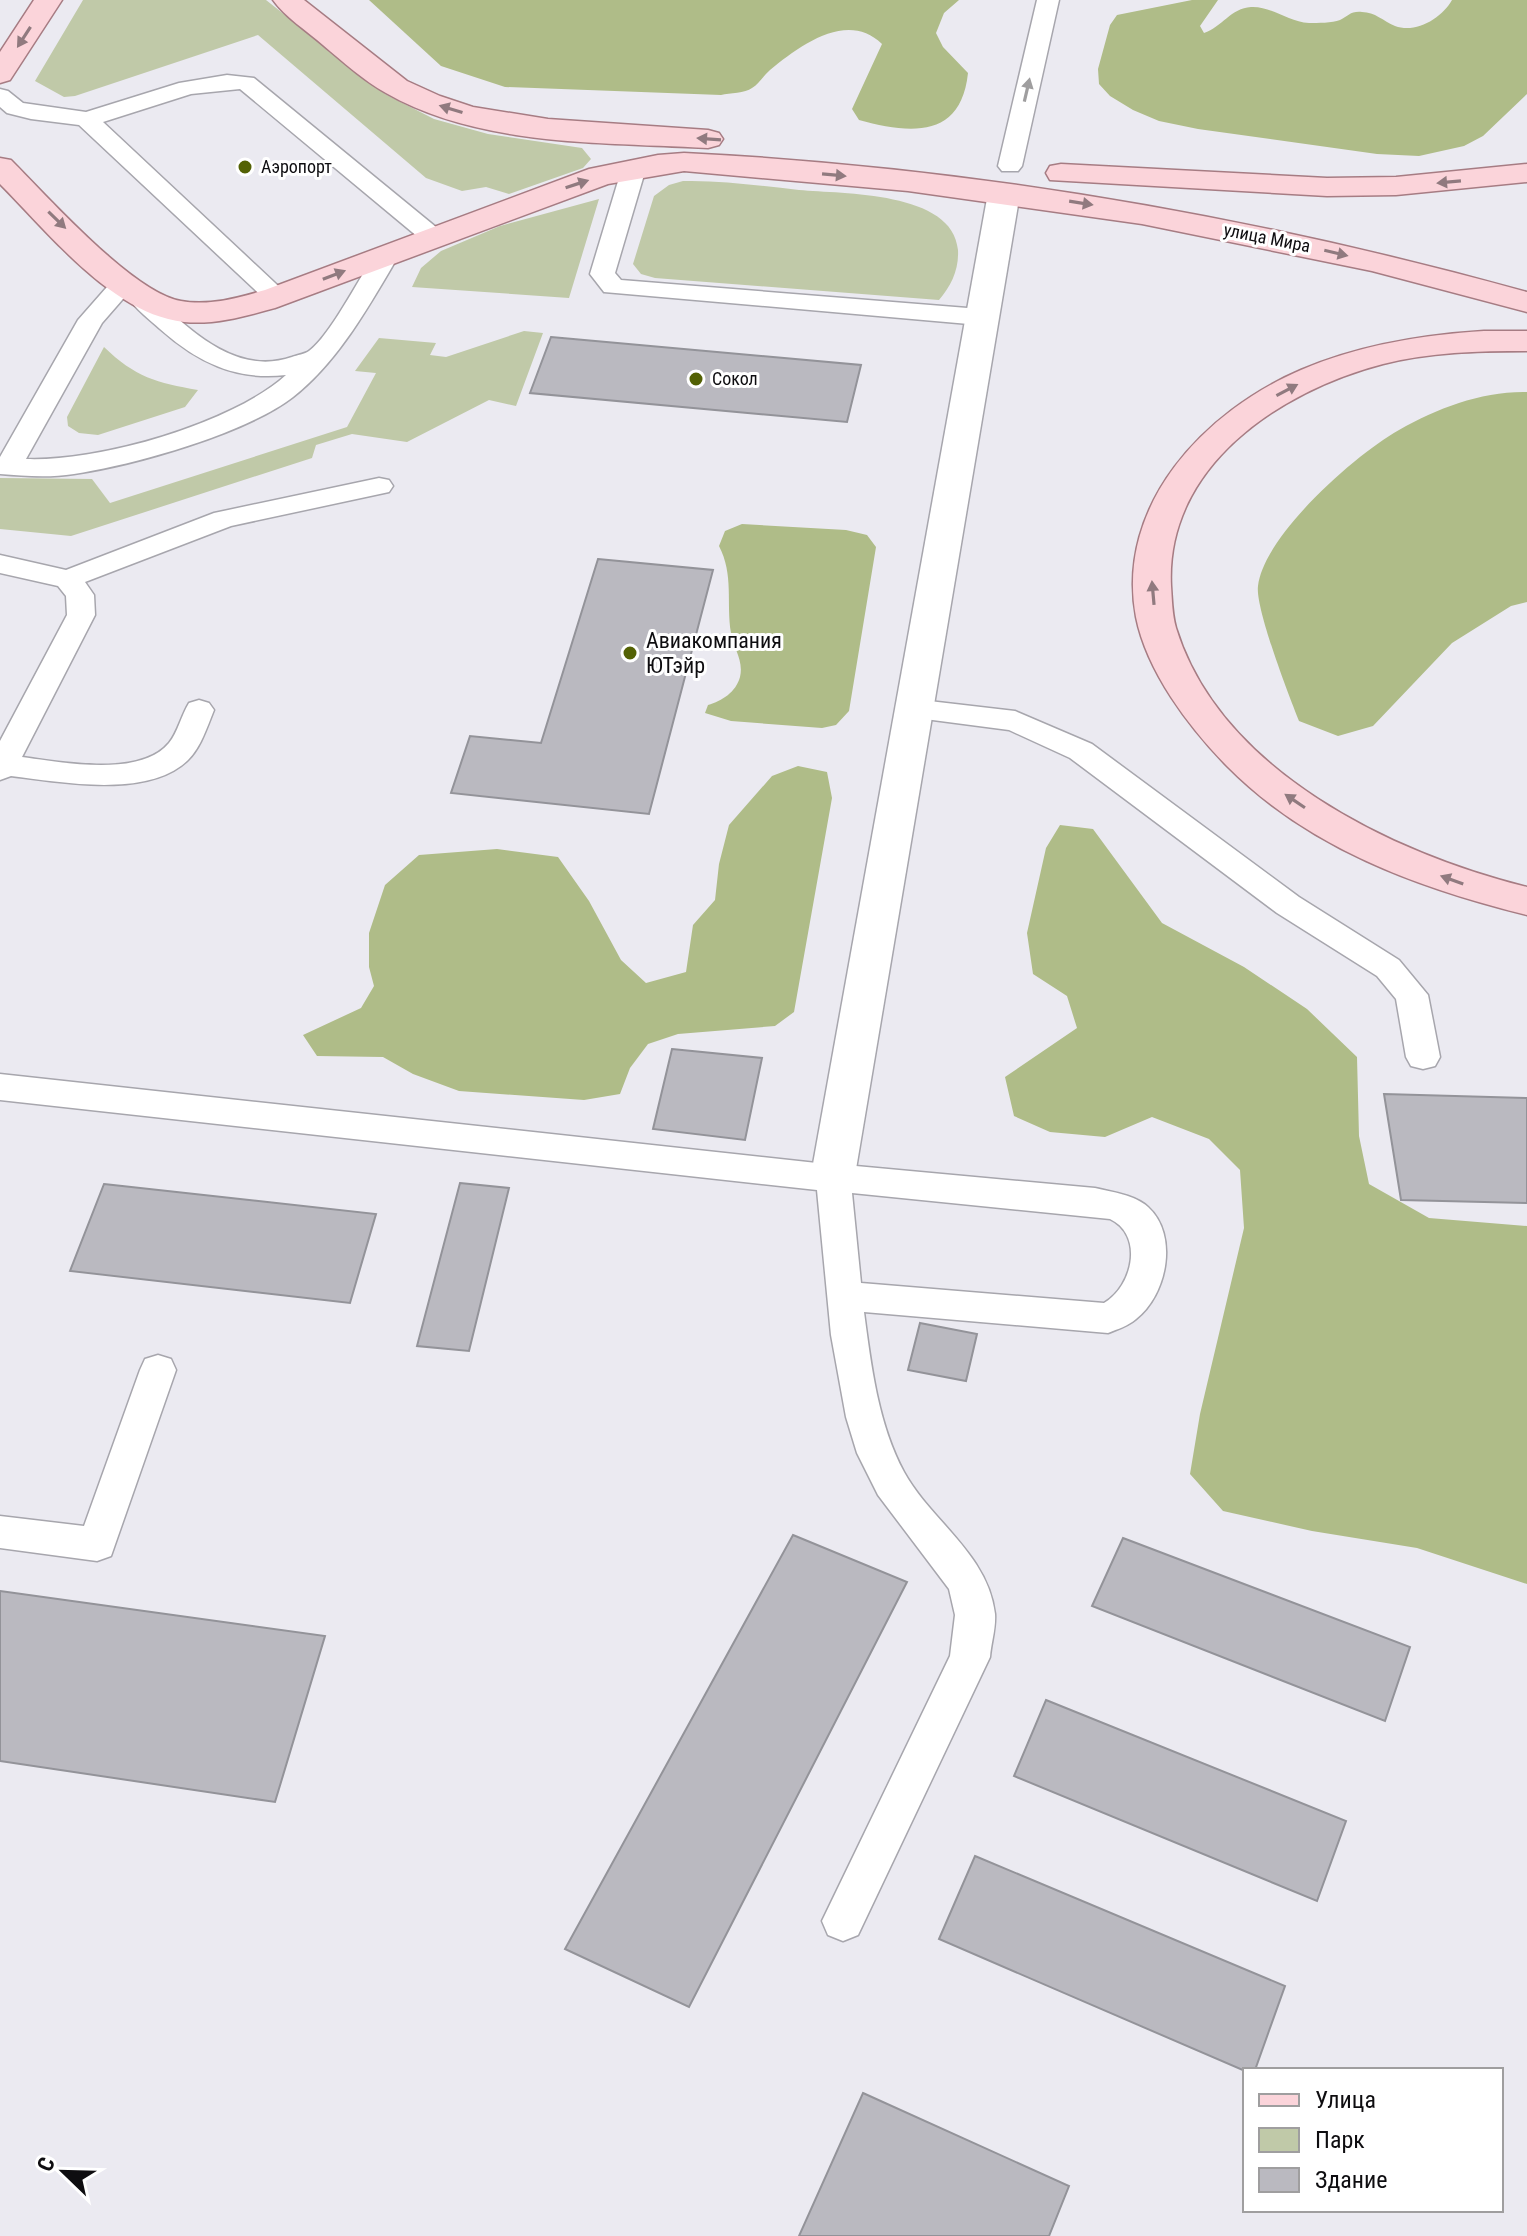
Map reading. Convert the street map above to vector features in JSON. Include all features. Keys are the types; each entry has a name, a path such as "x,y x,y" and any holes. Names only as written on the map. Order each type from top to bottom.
{"main road":[{"path":"0,74 48,0"},
{"path":"287,0 397,87 432,103 470,115 1007,180"},
{"path":"0,167 132,291 157,306 191,312 235,309 277,297 554,191 634,168 684,162 1007,180"},
{"path":"1061,173 1327,187 1396,186 1527,173"},
{"name":"улица Мира","path":"1007,180 1061,173 1351,226 1496,263"},
{"name":"улица Мира","path":"1007,180 1148,215 1337,252 1527,302"},
{"path":"1527,341 1480,342 1395,352 1355,361 1288,388 1226,428 1181,478 1159,529 1151,577 1154,614 1168,656 1191,699 1234,753 1273,786 1361,841 1460,883 1527,901"}],"street":[{"path":"833,1175 980,317 1007,180"}],"lane":[{"path":"1007,180 1048,0"},
{"path":"0,96 15,108 86,119 118,113 215,81 246,83 433,237"},
{"path":"86,119 277,297"},
{"path":"634,168 602,274 613,287 980,317"},
{"path":"316,357 293,368 272,371 230,364 189,344 132,291 91,320 4,466 62,467 104,461 253,411 287,389 316,357 364,294 387,255"},
{"path":"0,564 68,579 173,536 224,519 379,486"},
{"path":"68,579 80,595 81,615 1,768 113,774 156,767 175,755 187,739 199,710"},
{"path":"912,709 1015,721 1081,751 1288,905 1388,968 1412,995 1423,1057"},
{"path":"0,1087 707,1166 833,1175 1095,1202 1123,1209 1138,1219 1148,1233 1148,1264 1142,1286 1127,1307 1108,1318 846,1296"},
{"path":"833,1175 856,1374 867,1427 889,1481 910,1515 962,1572 976,1614 970,1657 843,1921"},
{"path":"0,1532 97,1544 158,1370"}],"green space":[{"path":"83,0 266,0 385,94 434,119 488,134 582,148 591,159 583,168 509,194 486,187 462,191 426,178 258,35 64,97 35,81"},
{"path":"369,0 959,0 944,13 936,33 943,47 968,73 963,95 955,110 944,121 914,129 859,120 852,109 882,44 869,34 854,30 824,35 810,42 770,70 755,86 737,93 721,95 505,87 441,66"},
{"path":"1192,0 1218,0 1200,26 1204,33 1238,11 1251,7 1309,23 1333,22 1355,12 1367,12 1395,26 1411,28 1428,23 1442,13 1452,0 1527,0 1527,94 1483,136 1464,146 1419,156 1377,154 1198,129 1159,121 1110,96 1099,84 1098,69 1110,25 1117,15"},
{"path":"683,181 867,195 917,206 937,216 952,231 958,250 956,271 939,300 655,278 641,274 633,264 654,196 669,185"},
{"path":"599,199 569,298 412,287 421,268 441,251 500,226"},
{"path":"524,331 543,333 516,406 489,400 407,442 352,434 316,445 312,458 71,536 0,529 0,478 92,479 110,503 347,427 376,373 355,371 379,338 436,343 430,355 446,357"},
{"path":"104,347 147,377 198,390 185,407 98,435 79,433 68,426 67,417"},
{"path":"1527,392 1527,602 1511,606 1452,643 1373,726 1338,736 1299,721 1258,597 1264,566 1277,543 1337,476 1399,430 1461,402 1494,394"},
{"path":"742,524 846,530 867,535 876,547 849,711 836,725 822,728 731,721 705,713 708,705 732,691 740,677 739,660 731,633 728,578 719,546 725,531"},
{"path":"798,766 827,772 832,798 794,1012 775,1026 678,1034 648,1044 630,1068 620,1094 584,1100 459,1091 413,1074 383,1057 317,1056 303,1035 361,1008 374,986 369,967 369,933 385,885 419,855 497,849 558,857 589,901 621,960 646,983 686,972 693,925 715,900 719,864 729,825 772,776"},
{"path":"1060,825 1093,829 1162,923 1244,967 1307,1009 1357,1057 1359,1136 1369,1184 1429,1218 1527,1226 1527,1584 1417,1548 1312,1531 1223,1511 1190,1474 1200,1414 1244,1228 1240,1170 1209,1139 1152,1117 1105,1137 1050,1132 1014,1116 1005,1077 1077,1028 1067,996 1033,974 1027,933 1046,848"}],"building":[{"name":"Сокол","path":"551,337 861,365 847,422 530,393"},
{"name":"Авиакомпания ЮТэйр","path":"598,559 713,570 649,814 451,793 470,736 541,743"},
{"path":"672,1049 762,1058 745,1140 653,1129"},
{"path":"1384,1094 1527,1098 1527,1203 1401,1200"},
{"path":"460,1183 509,1188 469,1351 417,1346"},
{"path":"104,1184 376,1214 350,1303 70,1271"},
{"path":"920,1323 977,1334 966,1381 908,1370"},
{"path":"793,1535 907,1582 689,2007 565,1949"},
{"path":"1123,1538 1410,1647 1385,1721 1092,1606"},
{"path":"0,1591 325,1636 275,1802 0,1761"},
{"path":"1046,1700 1346,1821 1317,1901 1014,1776"},
{"path":"975,1856 1285,1986 1256,2068 1243,2070 939,1939"},
{"path":"863,2093 1069,2186 1049,2236 799,2236"}],"place":[{"name":"Аэропорт","path":"245,167"},
{"name":"Сокол","path":"696,379"},
{"name":"Авиакомпания ЮТэйр","path":"630,653"}]}
